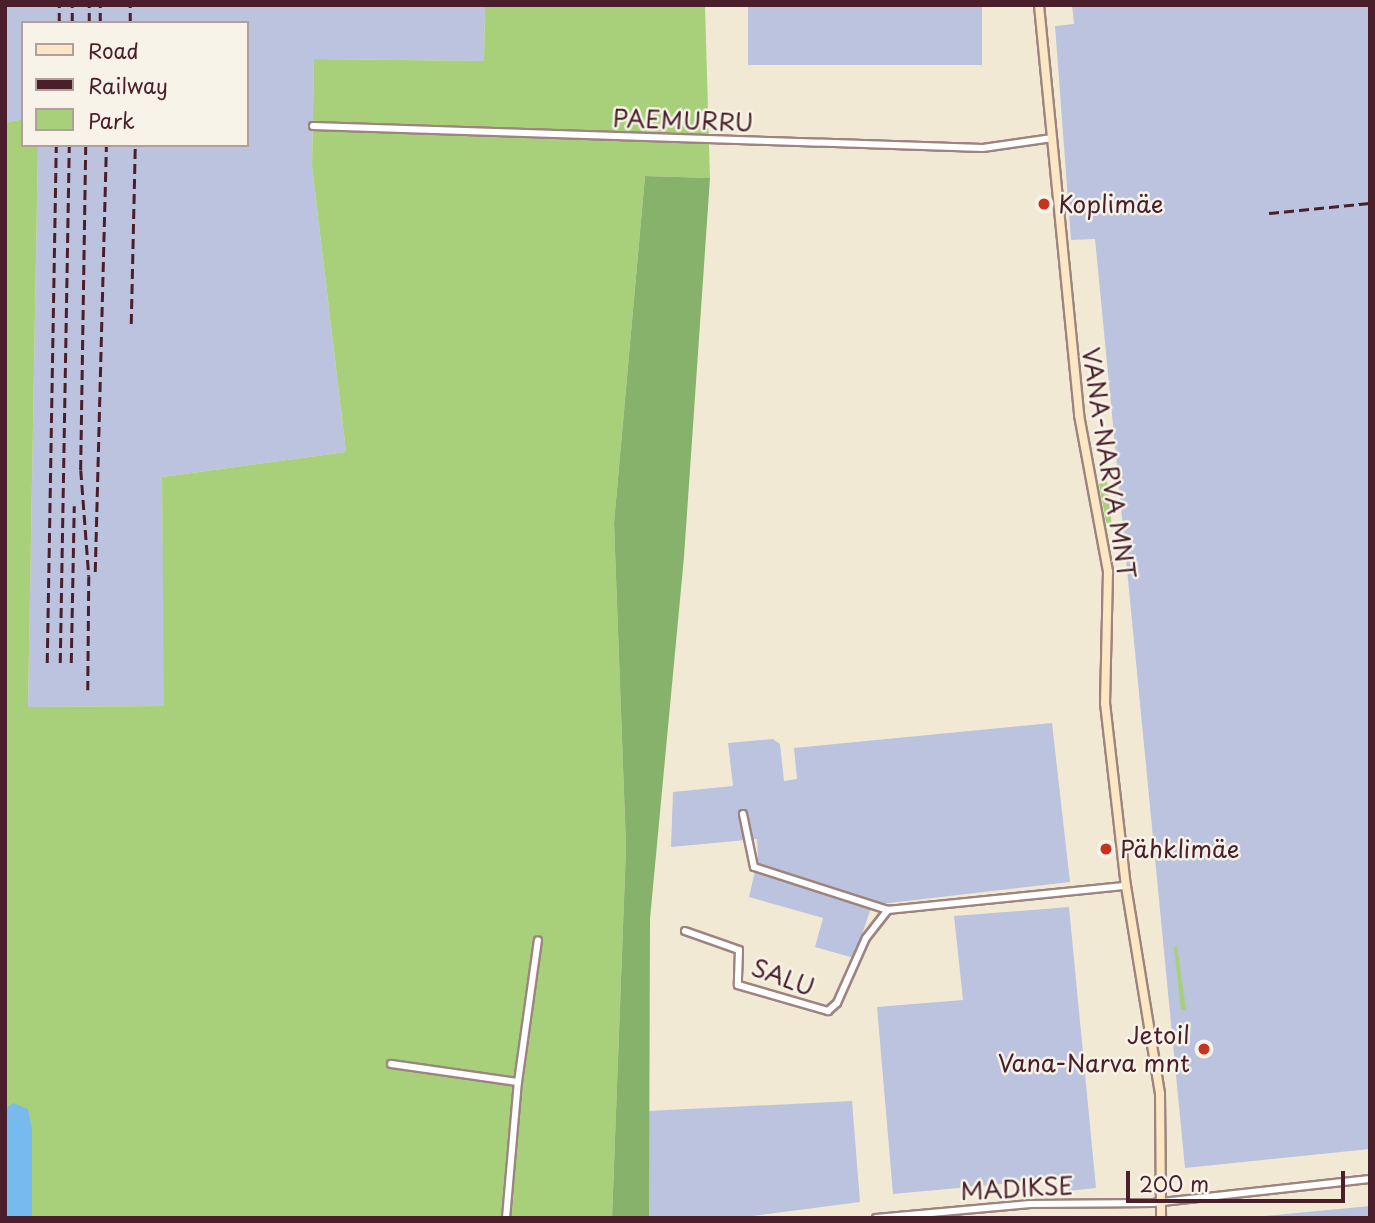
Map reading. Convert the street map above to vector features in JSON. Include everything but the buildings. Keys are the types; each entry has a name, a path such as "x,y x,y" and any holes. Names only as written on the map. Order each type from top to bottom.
{"main road":[{"name":"VANA-NARVA MNT","path":"1039,5 1079,415 1108,572 1103,675 1126,886 1160,1094 1161,1218"}],"street":[{"name":"PAEMURRU","path":"313,127 983,148 1052,138"},
{"path":"743,814 754,867 888,910 1126,886"},
{"name":"SALU","path":"685,932 739,950 738,985 828,1011 837,1003 866,938 888,910"},
{"path":"506,1218 518,1082 538,940"},
{"path":"391,1065 518,1082"},
{"name":"MADIKSE","path":"876,1218 1030,1204 1162,1202 1370,1179"}],"shaded area":[{"path":"5,5 485,5 484,61 314,59 312,166 346,452 162,477 165,706 28,707 38,147 248,147 248,21 21,21 21,119 5,123"},
{"path":"748,5 982,5 982,65 748,65"},
{"path":"1072,5 1370,5 1370,1149 1185,1168 1095,239 1071,240 1055,26 1074,24"},
{"path":"1052,723 1070,882 872,905 854,958 815,947 823,918 749,897 758,858 757,839 671,847 673,792 733,786 728,743 773,739 780,744 784,781 797,779 794,748"},
{"path":"1069,907 1096,1188 1069,1191 1067,1178 893,1194 877,1007 963,1000 954,916"},
{"path":"852,1101 860,1202 737,1218 649,1218 647,1111"},
{"path":"1370,1206 1370,1218 1243,1218"}],"green space":[{"path":"485,5 705,5 710,178 645,176 614,523 626,847 612,1218 5,1218 5,123 21,119 21,147 38,147 28,707 164,706 162,477 346,452 312,166 314,59 484,61"},
{"path":"645,176 710,178 684,557 650,919 649,1218 612,1218 626,847 614,523"},
{"path":"1107,480 1112,527 1106,522 1099,484"},
{"path":"1177,945 1186,1010 1181,1010 1174,948"}],"water":[{"path":"13,1103 28,1109 32,1129 32,1218 5,1218 5,1109"}],"railway":[{"path":"59,5 59,21"},
{"path":"72,5 72,21"},
{"path":"89,5 89,21"},
{"path":"100,5 100,21"},
{"path":"130,5 130,21"},
{"path":"47,663 56,147"},
{"path":"60,663 69,147"},
{"path":"86,147 81,470 89,576 88,690"},
{"path":"95,572 106,147"},
{"path":"131,324 135,147"},
{"path":"1269,213 1370,203"},
{"path":"71,663 74,506"}],"place":[{"name":"Koplimäe","path":"1044,204"},
{"name":"Pähklimäe","path":"1106,849"},
{"name":"Jetoil Vana-Narva mnt","path":"1204,1049"}]}
